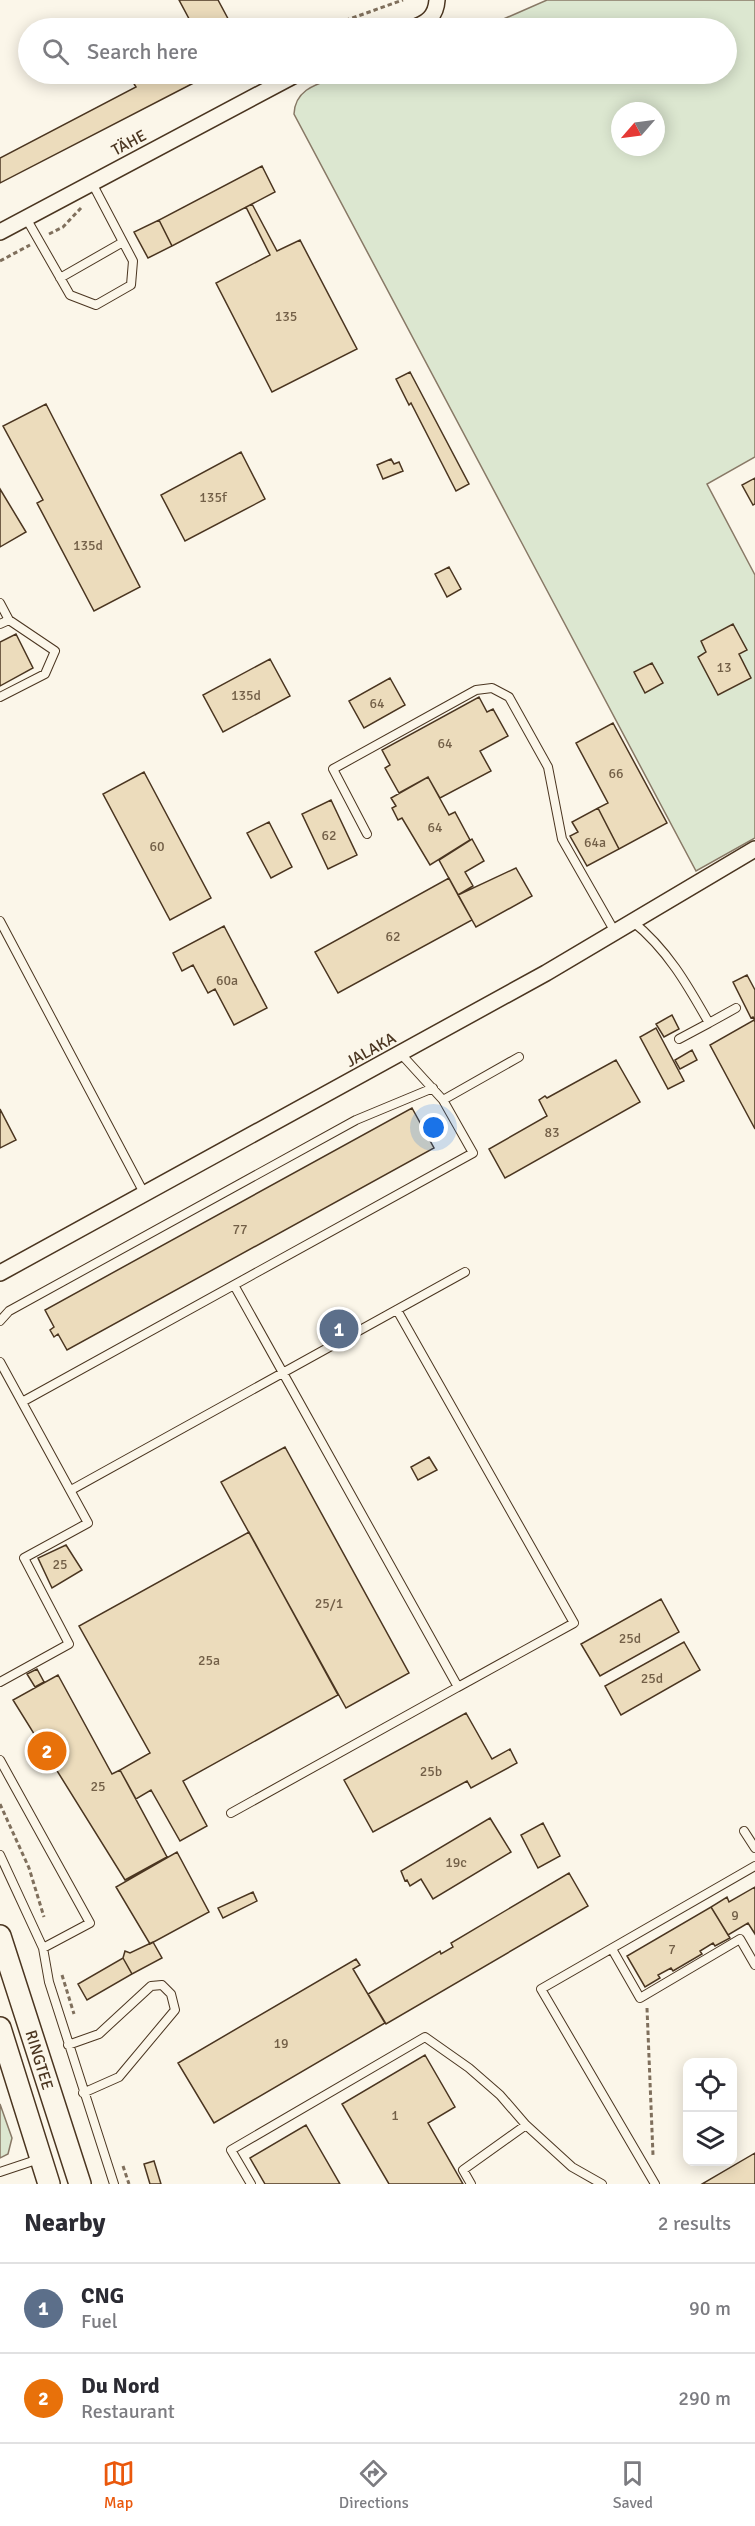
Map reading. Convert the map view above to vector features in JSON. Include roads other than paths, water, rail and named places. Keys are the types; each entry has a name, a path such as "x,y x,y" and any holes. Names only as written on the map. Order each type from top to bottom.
{"main road":[{"name":"RINGTEE","path":"0,1936 80,2184"},
{"name":"RINGTEE","path":"0,2028 49,2184"}],"street":[{"path":"432,18 437,0"},
{"name":"TÄHE","path":"0,231 279,84"},
{"name":"JALAKA","path":"0,1273 401,1054 755,849"}],"lane":[{"path":"26,218 70,295 96,304 130,285 133,261 92,183"},
{"path":"60,278 123,242"},
{"path":"0,603 9,620 55,651 45,674 0,697"},
{"path":"0,624 9,620"},
{"path":"367,834 333,769 476,690 492,688 509,697 548,767 562,839 615,932"},
{"path":"0,921 144,1193"},
{"path":"632,921 668,956 686,981 709,1023"},
{"path":"679,1039 736,1008"},
{"path":"22,1402 473,1153 443,1100 401,1054"},
{"path":"443,1100 519,1058"},
{"path":"0,1321 9,1311 356,1120 433,1088"},
{"path":"70,1491 465,1272"},
{"path":"234,1285 458,1687"},
{"path":"231,1813 574,1623 397,1310"},
{"path":"0,1362 88,1523 24,1558 69,1644 0,1682"},
{"path":"0,1760 90,1923 44,1948"},
{"path":"744,1831 755,1848"},
{"path":"0,1855 44,1948 48,1982 114,2184"},
{"path":"654,2182 541,1989 755,1866"},
{"path":"612,1949 640,1998 740,1940 755,1965"},
{"path":"68,2045 99,2034 152,1986 162,1985 171,1994 175,2010 119,2078 83,2093"},
{"path":"251,2184 231,2150 425,2037 469,2068 500,2095 526,2125 572,2168 602,2184"},
{"path":"471,2184 463,2170 526,2125"},
{"path":"0,2172 40,2158"}],"place":[{"name":"CNG","path":"339,1329"},
{"name":"Du Nord","path":"47,1751"}]}
